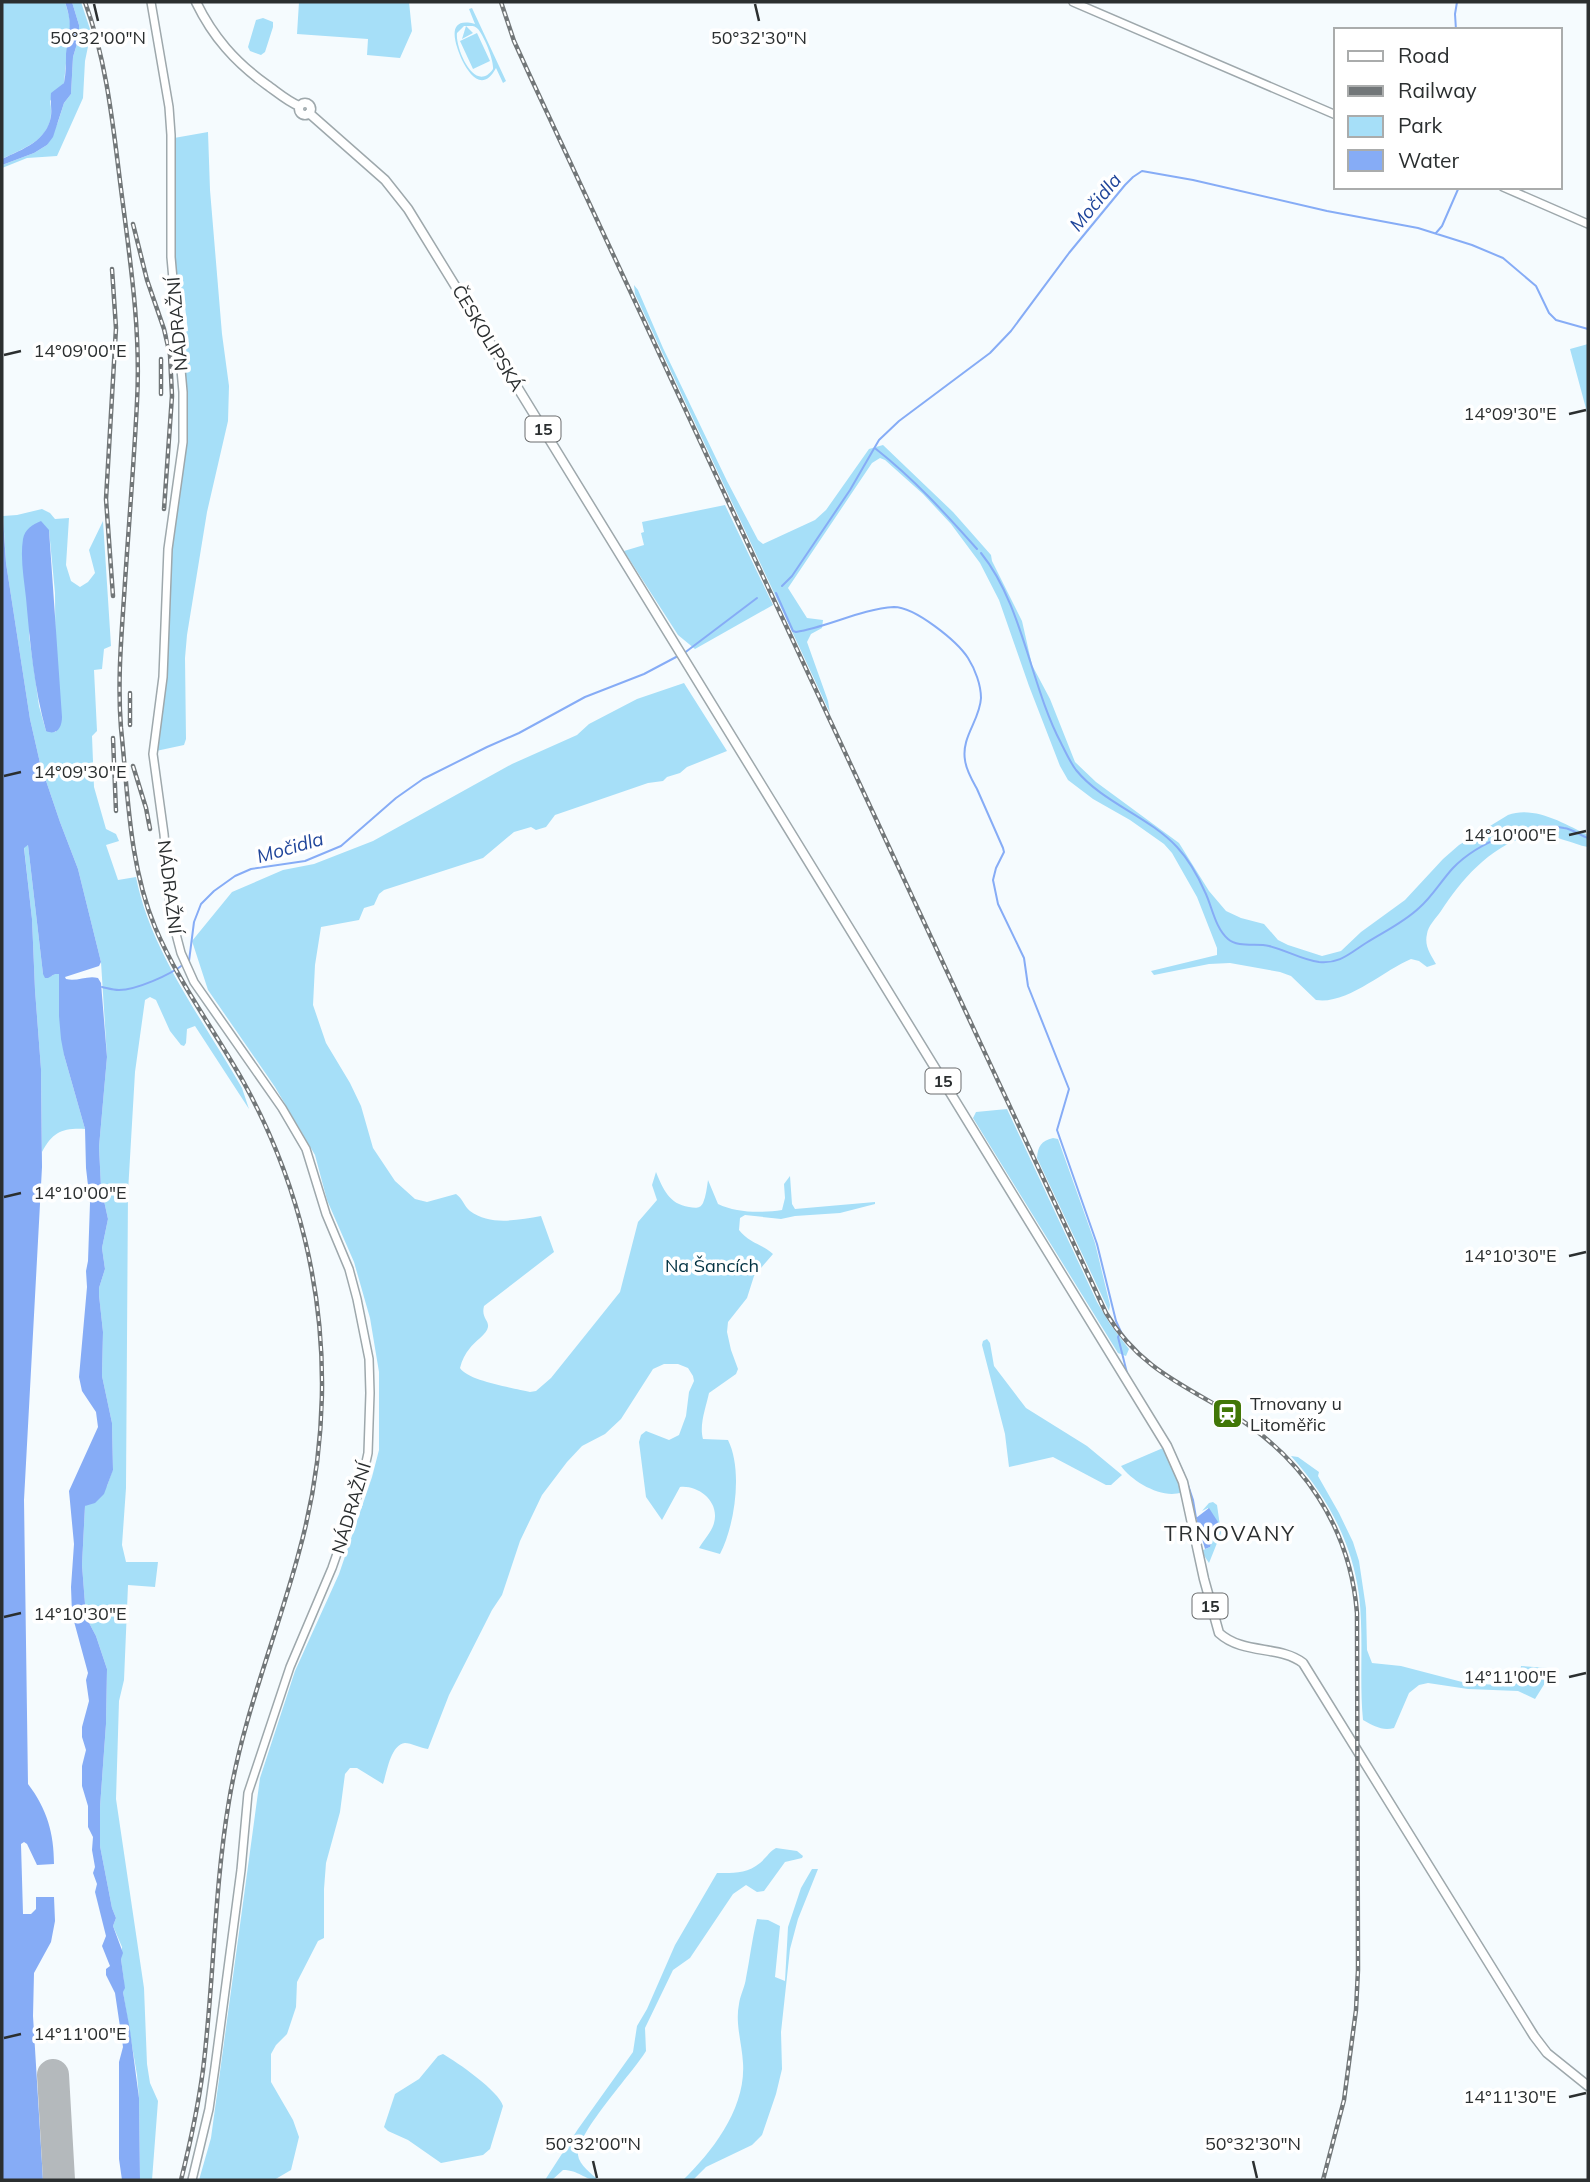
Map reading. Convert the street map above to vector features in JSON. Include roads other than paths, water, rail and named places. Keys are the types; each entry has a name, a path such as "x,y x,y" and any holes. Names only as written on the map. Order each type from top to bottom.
{"main road":[{"name":"NÁDRAŽNÍ","path":"151,2 169,107 172,148 171,257 184,428 168,549 163,677 153,754 171,915 186,965 205,1000 282,1108 306,1149 326,1214 348,1269 369,1359 370,1427 361,1485 332,1568 290,1667 248,1793 239,1884 209,2109 192,2180"},
{"name":"ČESKOLIPSKÁ","path":"196,2 212,32 233,59 299,106 308,104 311,109 309,113 385,180 408,209 1172,1455 1187,1495 1204,1579 1219,1633 1237,1644 1293,1657 1303,1662 1534,2036 1547,2053 1588,2086"},
{"path":"1073,2 1334,114"},
{"path":"1508,189 1588,224"}],"water":[{"path":"65,2 72,2 79,25 79,37 73,57 71,94 64,103 53,137 47,145 2,165 2,159 33,143 49,125 51,93 64,83 65,79 70,28"},
{"path":"2,505 6,563 30,719 40,763 78,869 101,962 99,966 65,977 70,980 94,977 101,983 107,1057 99,1147 101,1187 108,1219 102,1248 105,1269 99,1295 103,1332 102,1376 112,1423 113,1470 104,1494 95,1503 85,1506 82,1565 86,1617 96,1636 107,1669 100,1846 116,1918 113,1926 123,1953 123,1992 139,2098 140,2180 122,2180 119,2159 119,2062 123,2047 115,1993 106,1975 106,1969 110,1966 102,1946 106,1936 95,1892 97,1884 93,1873 93,1837 88,1827 88,1806 82,1786 82,1766 86,1750 82,1727 89,1701 86,1680 88,1673 72,1614 74,1544 69,1491 98,1427 96,1412 82,1391 79,1377 87,1287 90,1203 85,1129 61,1039 59,974 45,978 43,974 28,845 24,848 32,919 41,1069 42,1167 24,1500 28,1784 48,1822 53,1842 54,1864 37,1865 27,1844 21,1844 23,1914 31,1914 36,1909 36,1897 54,1897 55,1921 51,1942 34,1973 33,2016 43,2180 2,2180"},
{"path":"41,521 49,530 62,717 60,727 53,732 46,731 38,698 22,561 25,533"},
{"path":"1209,1508 1218,1522 1210,1547 1205,1549 1196,1518"}],"waterway":[{"path":"1456,28 1457,2"},
{"name":"Močidla","path":"782,586 792,576 850,490 879,440 899,421 990,353 1011,331 1069,253 1125,185 1142,171 1418,228 1472,245 1503,258 1536,286 1549,313 1556,320 1588,329"},
{"path":"1436,233 1442,226 1458,189"},
{"path":"876,449 916,484 977,549"},
{"path":"981,553 1007,596 1050,720 1074,767 1099,792 1153,827 1177,847 1199,880 1220,929 1232,942 1269,946 1313,961 1339,960 1407,918 1428,899 1453,868 1490,842 1520,831 1550,826 1567,829 1588,838"},
{"path":"776,593 793,631 796,632 882,608 903,608 945,634 963,651 973,667 981,698 964,752 966,764 1004,852 993,880 998,904 1024,958 1028,986 1069,1089 1057,1130 1097,1244 1121,1332 1118,1337 1128,1377"},
{"name":"Močidla","path":"683,654 757,598"},
{"name":"Močidla","path":"189,961 194,922 201,904 235,876 251,869 305,861 341,846 396,798 423,779 519,733 585,697 644,674 678,656"},
{"name":"Močidla","path":"102,987 119,990 143,985 184,964"},
{"path":"1176,1457 1184,1474"},
{"path":"1187,1482 1196,1518"}],"railway":[{"path":"85,2 99,48 108,94 136,322 137,402 121,637 120,691 121,728 135,854 146,903 164,947 244,1083 280,1160 305,1240 319,1318 321,1357 320,1436 308,1514 243,1738 229,1801 220,1868 203,2070 181,2180"},
{"path":"501,2 514,41 530,76 1106,1313 1132,1347 1161,1372 1230,1413 1280,1451 1318,1497 1344,1552 1353,1582 1357,1613 1358,1970 1356,2010 1344,2100 1323,2180"},
{"path":"133,224 170,355 172,396 164,509"},
{"path":"112,269 116,328 106,499 113,596"},
{"path":"161,359 161,394"},
{"path":"130,693 130,725"},
{"path":"113,738 116,811"},
{"path":"133,766 150,829"}],"place":[{"name":"Trnovany u Litoměřic","path":"1227,1413"}],"district":[{"name":"TRNOVANY","path":"1230,1533"}],"park label":[{"name":"Na Šancích","path":"712,1265"}]}
